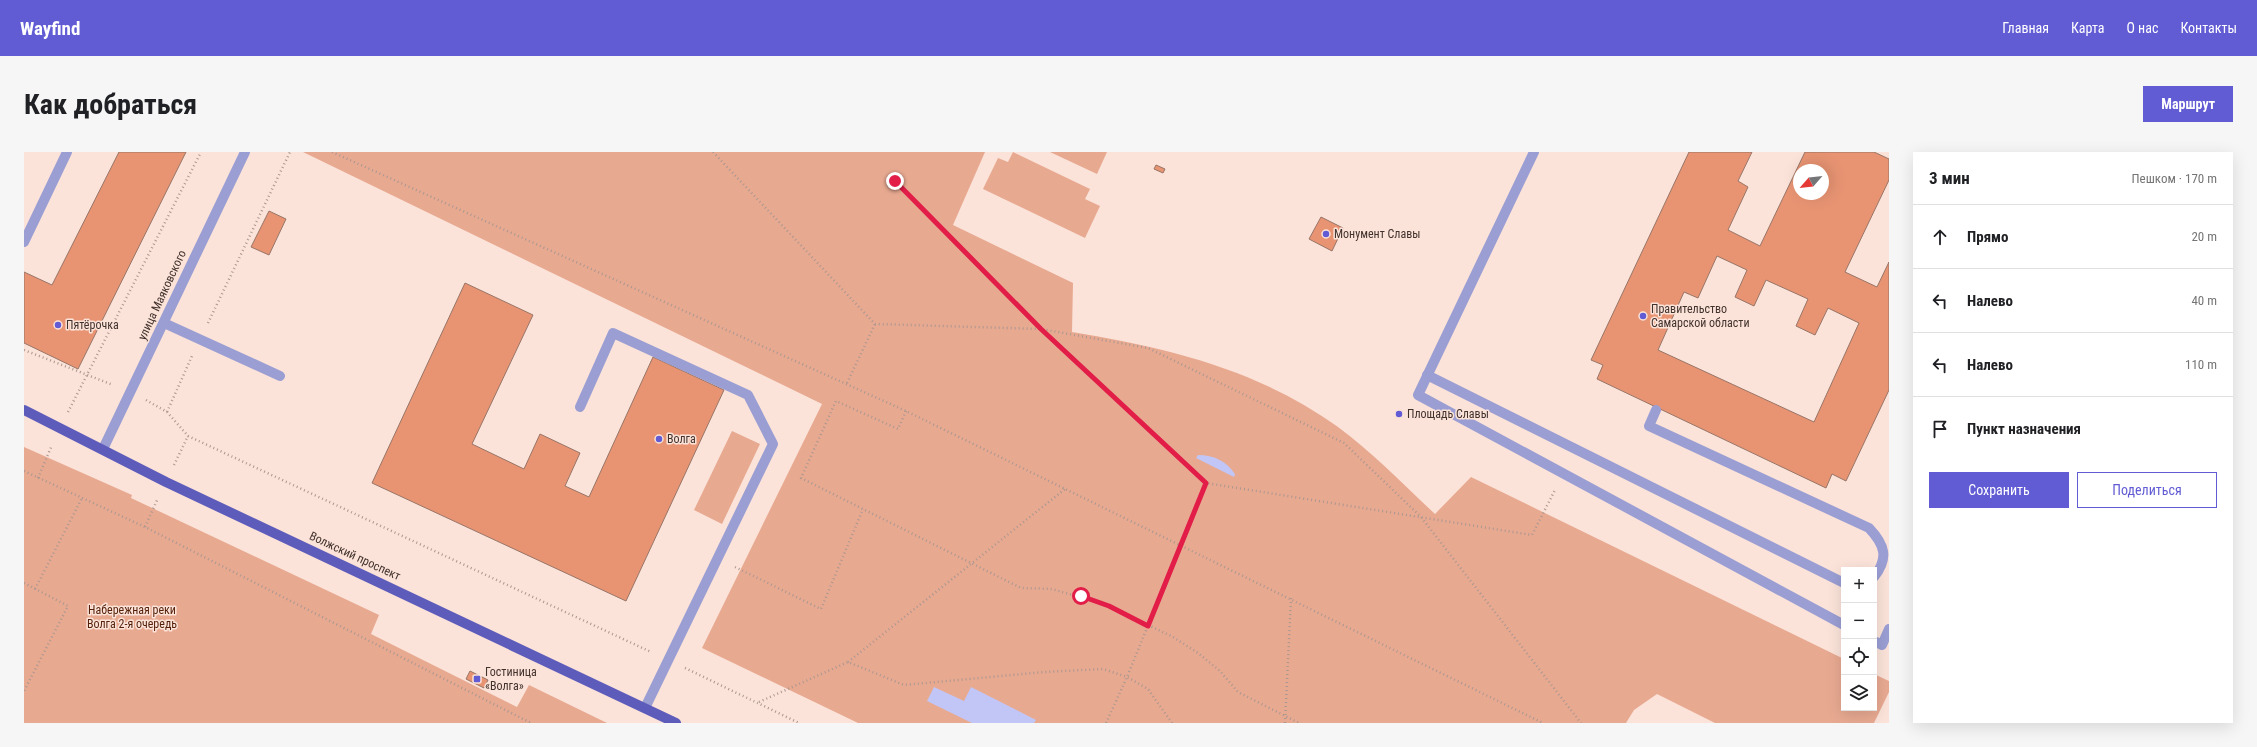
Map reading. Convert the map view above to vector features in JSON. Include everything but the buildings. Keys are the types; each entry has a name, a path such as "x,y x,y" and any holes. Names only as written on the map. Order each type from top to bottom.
{"main road":[{"name":"Волжский проспект","path":"24,410 166,482 676,723"}],"street":[{"path":"24,242 67,152"},
{"name":"улица Маяковского","path":"103,449 245,152"},
{"path":"1534,152 1418,395 1841,622"},
{"path":"164,323 280,376"},
{"path":"580,407 613,333 748,394 773,444 719,559 645,708"},
{"path":"1427,375 1841,582"},
{"path":"1656,410 1649,426 1869,528 1878,538 1884,550 1883,565 1877,573"},
{"path":"1877,642 1882,645 1889,629"}],"path":[{"path":"38,478 60,428 201,152"},
{"path":"167,412 290,152"},
{"path":"332,152 906,410 1543,723"},
{"path":"713,152 874,324 1041,329 1148,348 1344,443 1422,517 1581,723"},
{"path":"895,181 1041,329 1206,483 1532,535 1546,508"},
{"path":"847,383 874,324"},
{"path":"24,350 131,392 167,412 188,436 800,723"},
{"path":"906,410 898,429 836,402 801,478 1021,588 1052,589 1081,596 1109,606 1173,637 1198,653 1220,671 1238,692 1299,723"},
{"path":"24,471 145,527 531,723"},
{"path":"1106,723 1127,677 1206,483"},
{"path":"758,702 848,662 1065,489"},
{"path":"35,589 82,498"},
{"path":"719,559 821,609 863,509"},
{"path":"24,584 68,606 24,691"},
{"path":"1285,723 1291,598"},
{"path":"848,662 904,686 1044,672 1103,669 1127,677 1148,689 1172,723"}],"green space":[{"path":"303,152 985,152 953,225 1073,283 1072,332 1143,345 1211,364 1244,376 1276,390 1307,407 1338,427 1364,447 1435,514 1471,477 1841,658 1841,711 1877,711 1877,675 1889,681 1889,692 1874,723 1715,723 1657,694 1634,710 1626,723 858,723 702,648 822,404"},
{"path":"1013,152 1090,189 1085,199 1100,206 1085,238 983,189 998,158 1008,162"},
{"path":"1050,152 1107,152 1097,174"},
{"path":"732,431 760,444 722,524 694,510"},
{"name":"Набережная реки Волга 2-я очередь","path":"24,447 132,495 131,498 379,615 371,634 517,707 529,685 607,723 24,723"}],"water":[{"path":"1198,455 1209,456 1224,462 1235,474 1234,477 1196,458"},
{"path":"934,687 964,701 971,687 1036,720 1034,723 972,723 927,701"}],"place":[{"name":"Монумент Славы","path":"1326,234"},
{"name":"Правительство Самарской области","path":"1643,316"},
{"name":"Пятёрочка","path":"58,325"},
{"name":"Площадь Славы","path":"1399,414"},
{"name":"Волга","path":"659,439"},
{"name":"Гостиница «Волга»","path":"477,679"}],"route":[{"path":"895,181 1041,329 1206,483 1148,626 1109,606 1081,596"}]}
